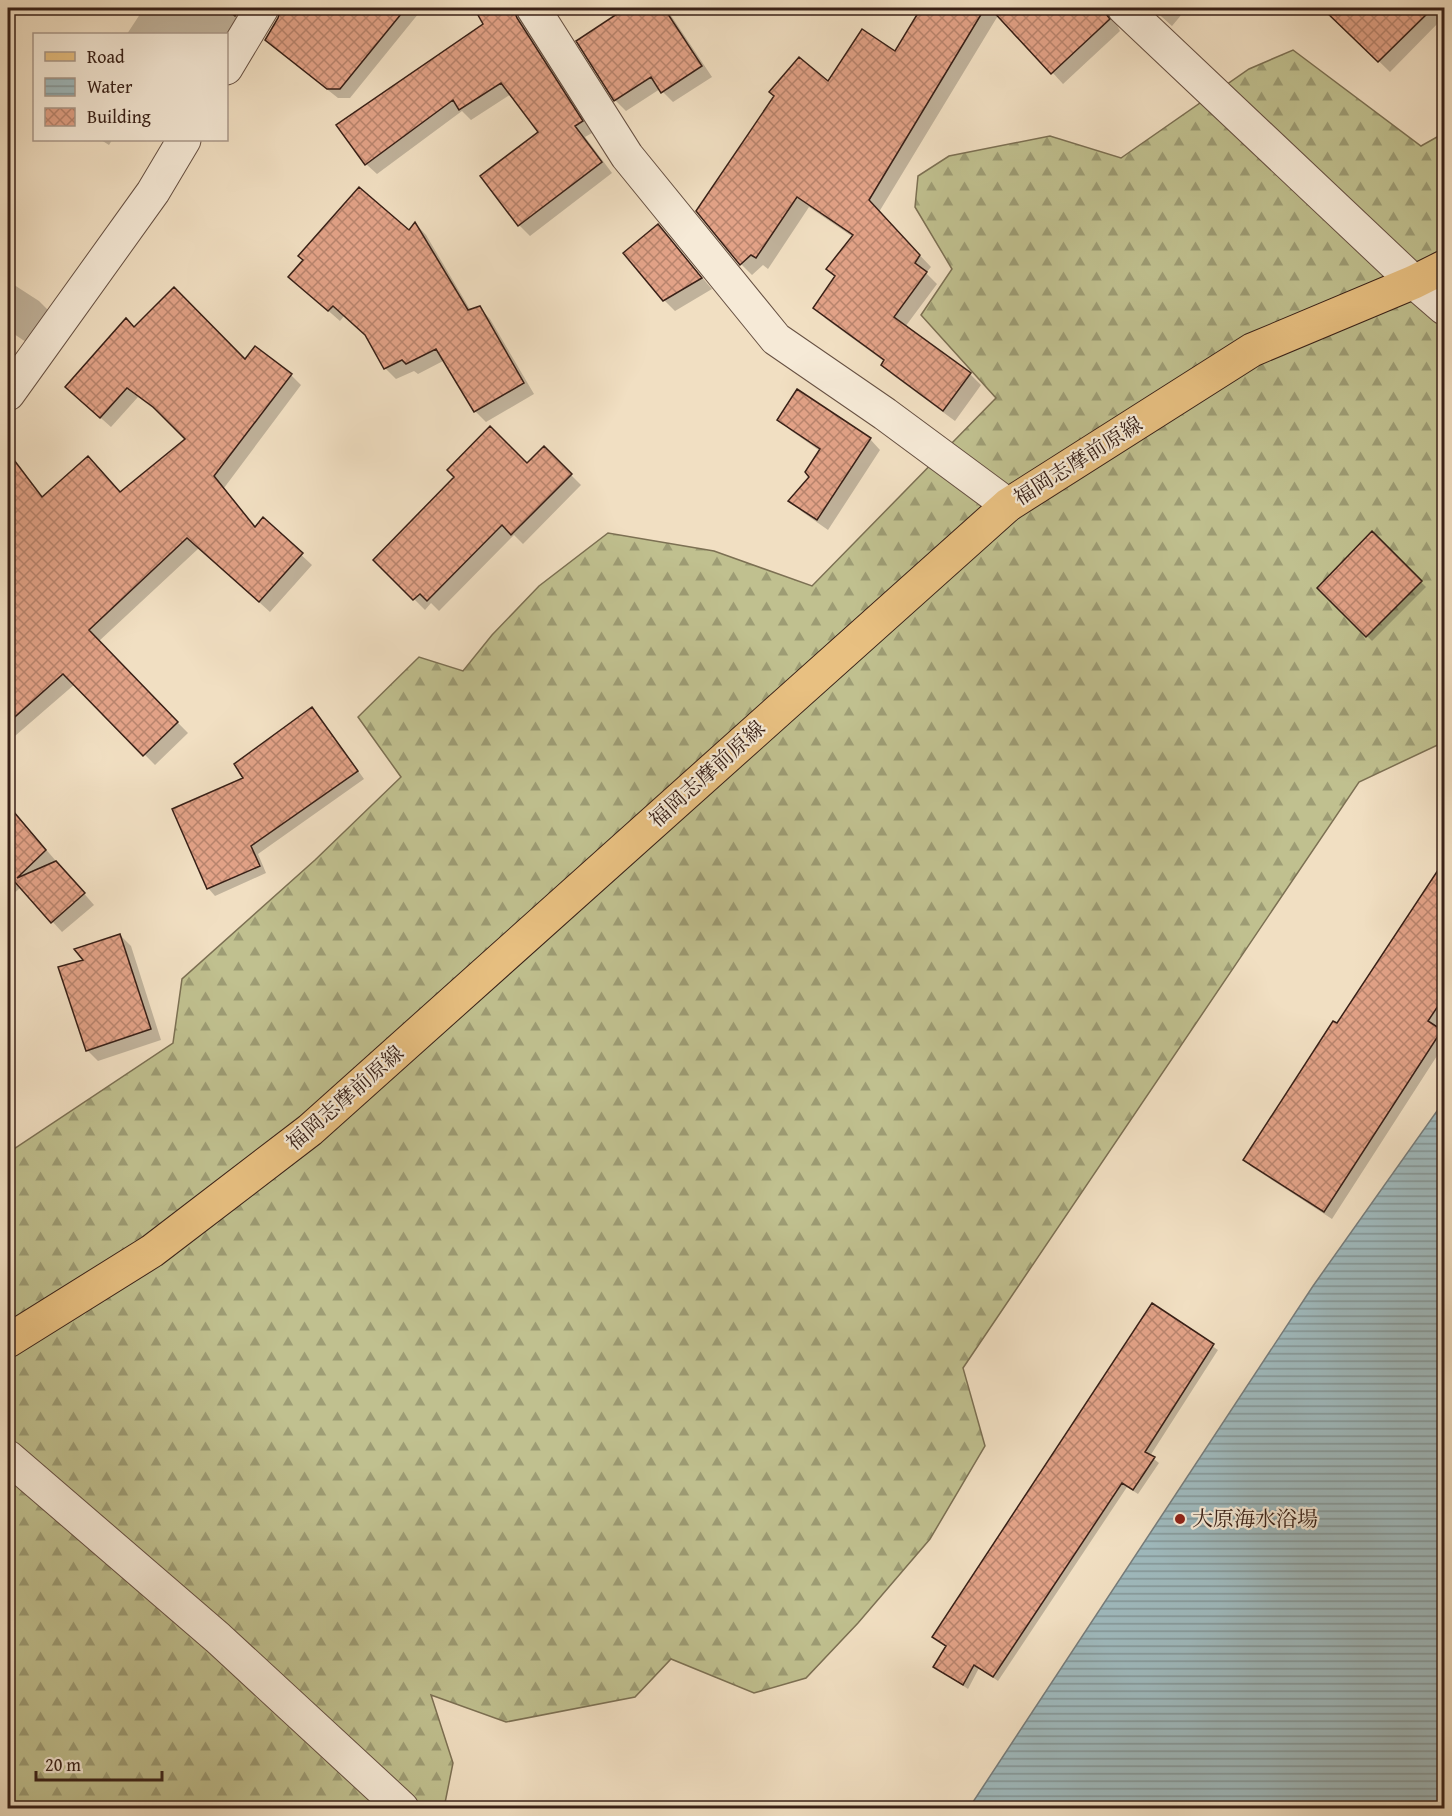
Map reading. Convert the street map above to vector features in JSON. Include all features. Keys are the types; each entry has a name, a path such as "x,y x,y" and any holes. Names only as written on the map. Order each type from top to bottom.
{"main road":[{"name":"福岡志摩前原線","path":"8,1341 152,1251 310,1130 1008,505 1252,350 1414,282 1444,267"}],"street":[{"path":"228,65 262,8"},
{"path":"533,8 627,156 776,339 885,414 1008,505"},
{"path":"1124,8 1444,308"},
{"path":"8,393 153,192 183,141"},
{"path":"8,1457 218,1638 402,1809"}],"green space":[{"path":"1293,50 1421,146 1444,133 1444,742 1359,782 963,1368 985,1446 930,1539 858,1623 806,1678 754,1693 671,1659 635,1697 506,1722 431,1695 453,1763 444,1808 8,1808 8,1153 173,1043 182,979 315,860 401,777 358,717 419,657 463,671 492,635 539,586 608,533 714,551 812,586 996,398 921,315 952,269 915,207 918,176 949,156 1050,136 1121,158 1249,69"}],"water":[{"path":"1444,1101 1444,1808 969,1808 1313,1286"}],"building":[{"path":"224,8 240,8 235,16"},
{"path":"281,8 406,8 340,89 327,89 265,40"},
{"path":"474,8 513,8 517,18 583,121 575,126 602,162 518,226 480,176 538,132 501,83 459,110 453,100 365,165 336,125 483,24"},
{"path":"626,8 664,8 702,66 661,93 651,77 614,101 576,41"},
{"path":"921,8 985,8 869,200 920,255 915,263 927,272 894,317 971,373 943,411 881,365 884,360 813,308 835,276 826,269 853,235 797,197 756,258 751,255 740,265 696,211 774,96 769,92 799,57 828,81 862,29 895,51"},
{"path":"990,8 1106,8 1106,14 1110,19 1051,74"},
{"path":"1322,8 1433,8 1378,62"},
{"path":"359,187 409,230 415,222 468,310 480,306 524,383 474,412 436,349 406,364 402,360 384,369 365,335 333,306 328,311 288,277 303,260 298,256"},
{"path":"658,224 702,278 663,301 623,253"},
{"path":"174,287 245,359 255,346 292,374 214,476 255,527 263,517 303,553 259,602 187,538 89,630 178,722 143,756 63,674 8,723 8,452 42,497 88,456 120,492 185,439 153,407 127,388 100,418 65,387 126,318 134,327"},
{"path":"797,389 871,438 817,520 788,501 809,477 805,472 820,449 777,420"},
{"path":"490,426 527,463 544,446 572,474 511,535 502,525 427,601 420,594 413,600 373,560 454,477 447,470"},
{"path":"1372,531 1422,581 1366,637 1317,588"},
{"path":"312,707 358,771 251,846 260,866 207,889 172,809 243,778 234,764"},
{"path":"8,805 46,850 17,878 56,861 85,893 51,923 14,881 8,887"},
{"path":"1444,861 1444,997 1428,1021 1442,1030 1324,1212 1243,1160 1333,1021 1337,1023"},
{"path":"120,934 151,1029 86,1051 58,967 83,960 74,949"},
{"path":"1152,1303 1214,1344 1145,1452 1155,1457 1133,1490 1122,1483 993,1677 974,1665 963,1685 933,1667 946,1646 932,1637"}],"place":[{"name":"大原海水浴場","path":"1180,1519"}]}
